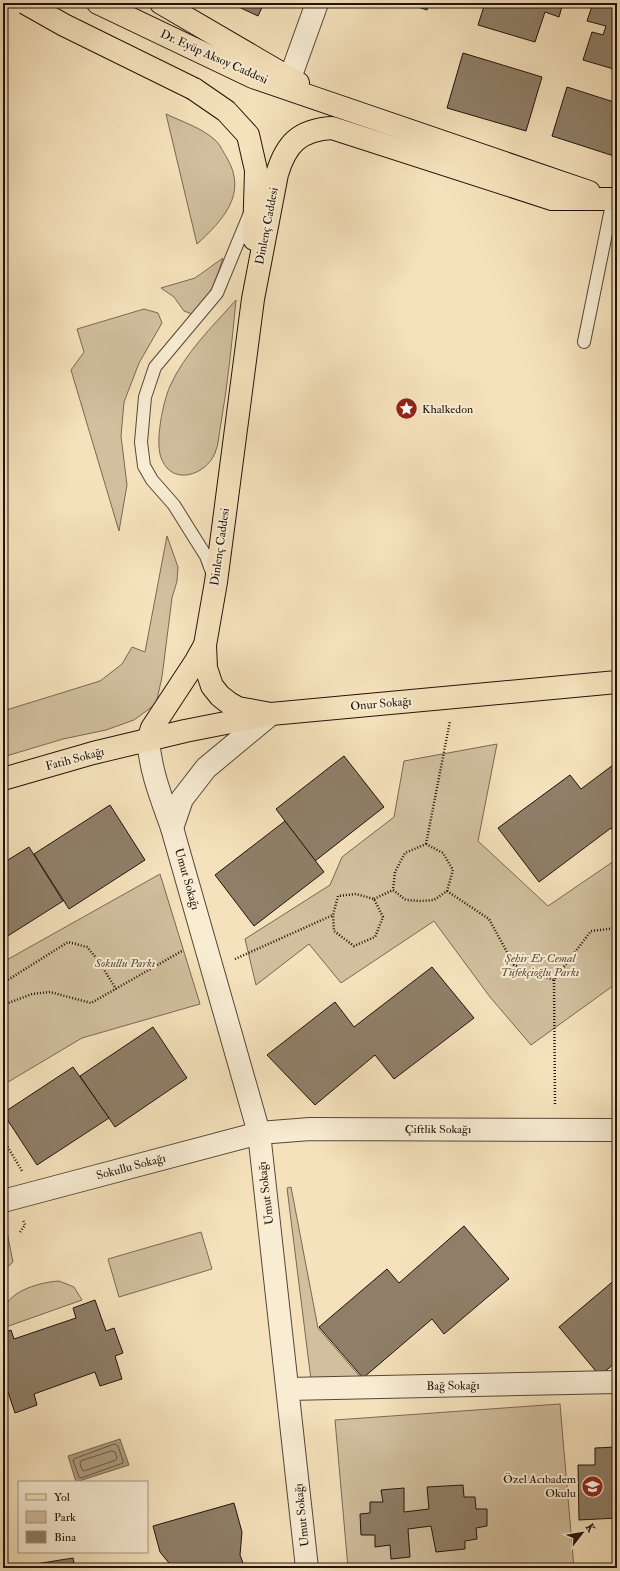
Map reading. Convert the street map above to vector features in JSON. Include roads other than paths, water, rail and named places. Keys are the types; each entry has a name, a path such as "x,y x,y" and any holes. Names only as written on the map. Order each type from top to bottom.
{"main road":[{"path":"25,3 64,25 194,89 226,111 248,135 256,170 253,299"},
{"name":"Dr. Eyüp Aksoy Caddesi","path":"98,3 253,77 333,104"},
{"path":"161,3 333,104 580,190 615,199"},
{"name":"Dinlenç Caddesi","path":"271,714 238,708 229,704 220,696 212,686 206,668 205,645 216,582 253,299 277,174 282,160 294,141 312,131 332,128 552,199 615,199"},
{"name":"Dinlenç Caddesi","path":"148,740 152,728 205,645"},
{"name":"Onur Sokağı","path":"148,740 271,714 617,682"},
{"name":"Fatih Sokağı","path":"3,779 93,753 148,740"}],"street":[{"path":"290,78 317,3"},
{"path":"172,828 182,799 206,768 271,714"},
{"name":"Umut Sokağı","path":"148,740 150,762 154,780 172,828 259,1133 307,1568"},
{"name":"Çiftlik Sokağı","path":"259,1133 310,1129 617,1130"},
{"name":"Sokullu Sokağı","path":"3,1201 259,1133"},
{"name":"Bağ Sokağı","path":"288,1389 617,1382"}],"lane":[{"path":"584,342 615,199"},
{"path":"216,582 206,556 174,505 152,480 144,466 141,442 145,397 155,367 217,293 255,201"}],"water":[{"path":"120,1439 129,1465 76,1481 68,1456"}],"place":[{"name":"Khalkedon","path":"407,409"},
{"name":"Özel Acıbadem Okulu","path":"592,1486"}],"park label":[{"name":"Sokullu Parkı","path":"125,963"},
{"name":"Şehir Er Cemal Tüfekçioğlu Parkı","path":"540,965"}]}
